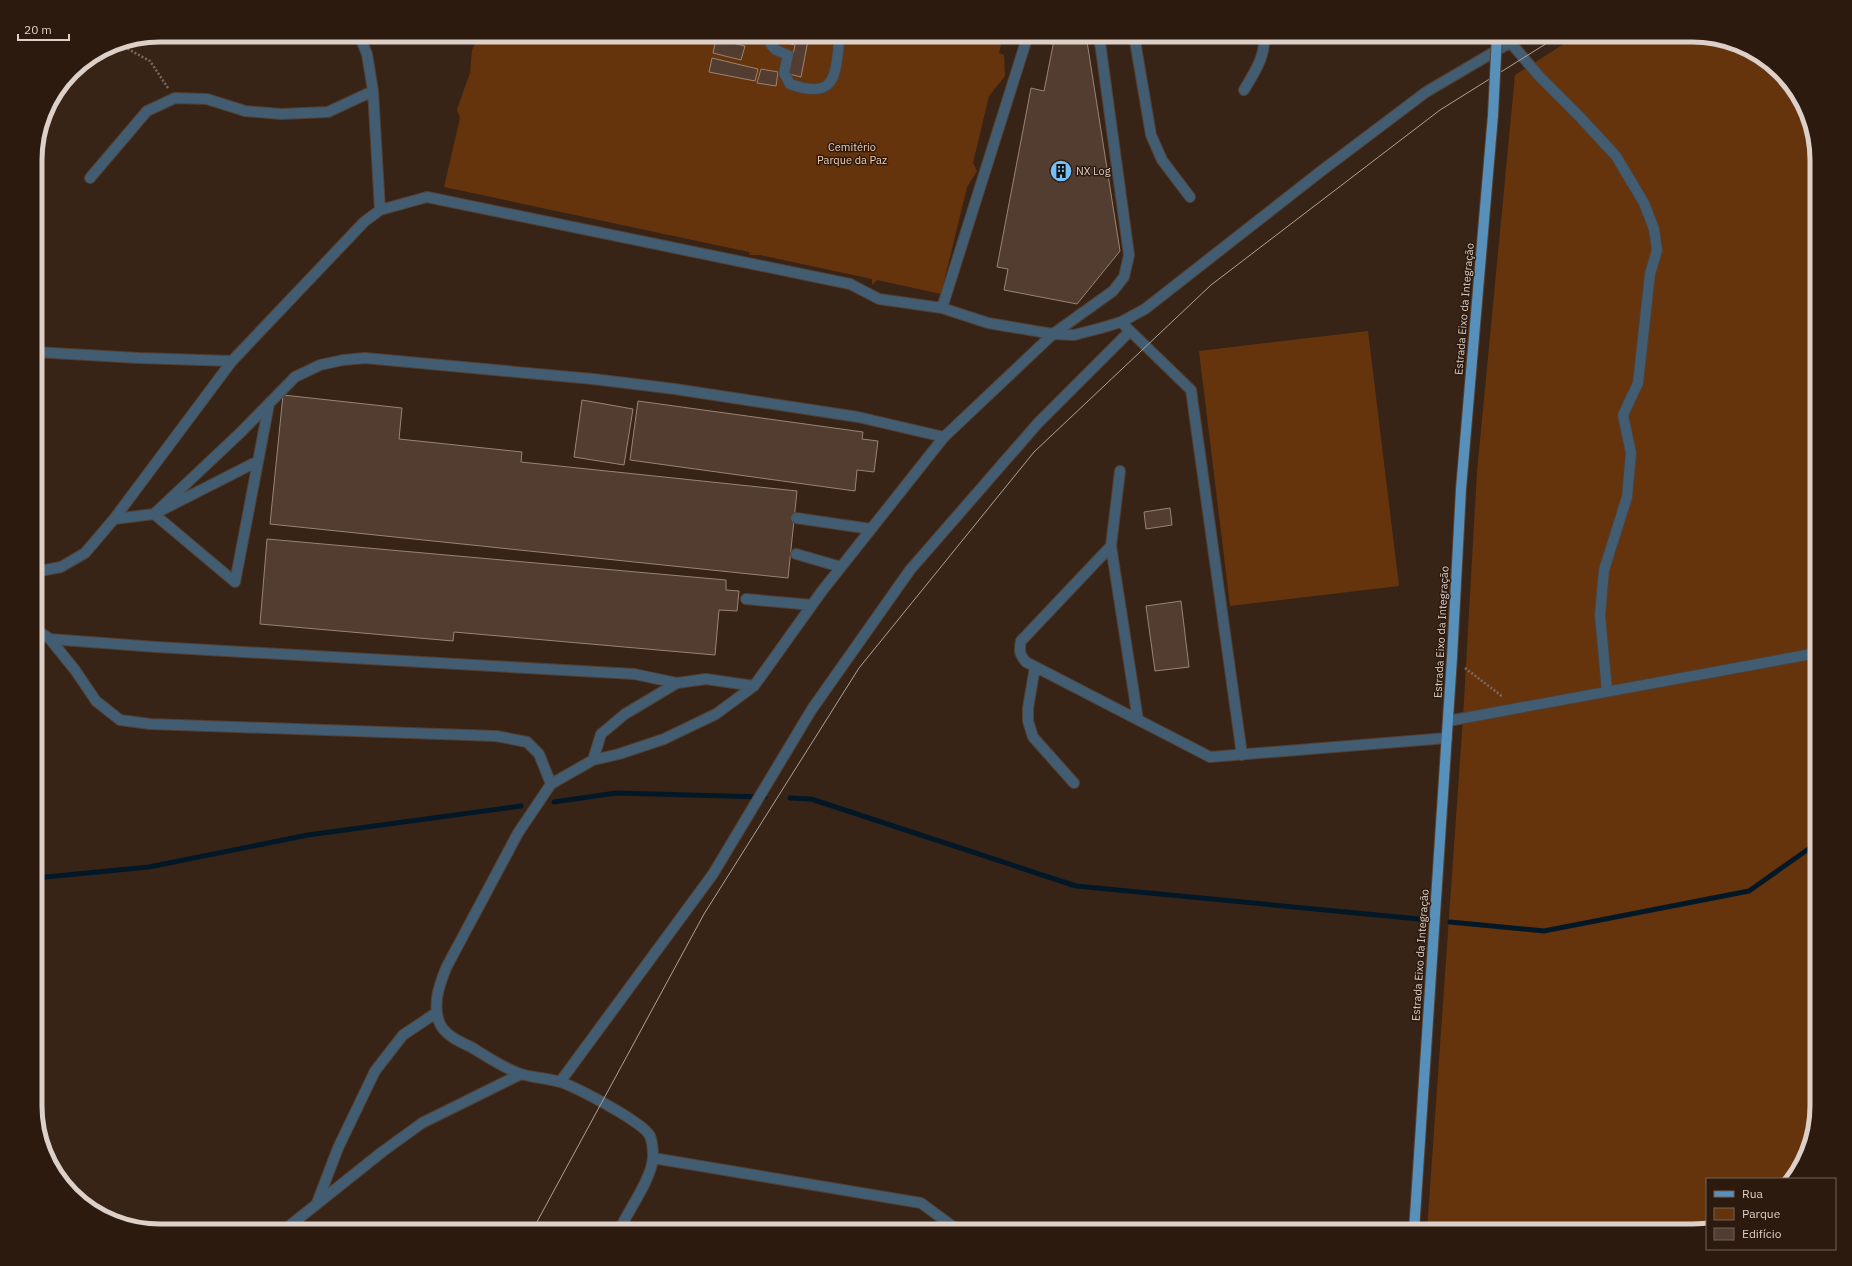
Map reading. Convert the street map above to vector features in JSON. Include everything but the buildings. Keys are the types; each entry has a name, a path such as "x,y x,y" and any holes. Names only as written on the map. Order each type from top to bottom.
{"main road":[{"name":"Estrada Eixo da Integração","path":"1414,1224 1447,738 1461,488 1493,115 1497,42"}],"street":[{"path":"362,42 367,54 373,91 380,210"},
{"path":"772,42 771,46 776,50 788,55 784,73 790,84 810,89 825,87 832,82 835,75 839,42"},
{"path":"942,308 1026,42"},
{"path":"623,1224 648,1176 653,1158 650,1137 646,1131 602,1101 560,1082 521,1074 454,1038 441,1026 436,1013 438,989 459,941 518,833 551,784 593,760 619,754 664,739 716,714 754,686 812,605 944,437 1053,334 1113,291 1124,277 1129,255 1100,42"},
{"path":"1135,42 1152,135 1162,160 1190,197"},
{"path":"1244,90 1259,63 1264,42"},
{"path":"42,571 61,567 85,552 114,519 232,361 364,222 380,210 427,197 850,284 879,299 942,308 988,323 1053,334 1074,335 1121,322 1145,309 1320,172 1426,92 1510,42 1539,76 1616,156 1644,203 1654,229 1657,250 1650,274 1638,383 1623,415 1631,453 1627,497 1604,570 1600,616 1607,691"},
{"path":"90,178 147,111 175,98 207,99 245,111 297,113 328,112 373,91"},
{"path":"1121,322 1190,390 1242,755"},
{"path":"560,1082 713,874 812,710 910,570 1038,423 1130,331"},
{"path":"42,352 115,357 232,361"},
{"path":"154,514 295,377 320,365 344,360 365,358 593,379 675,389 858,417 944,437"},
{"path":"154,514 235,582 268,404"},
{"path":"114,519 154,514 258,461"},
{"path":"1120,471 1111,546 1138,720"},
{"path":"796,518 871,529"},
{"path":"1111,546 1021,641 1019,650 1020,656 1026,662 1210,757 1447,738"},
{"path":"796,554 841,567"},
{"path":"746,599 812,605"},
{"path":"42,633 50,639 75,670 96,701 120,720 150,724 496,736 527,742 539,754 551,784"},
{"path":"50,639 156,647 634,674 677,683 706,679 754,686"},
{"path":"1448,721 1810,654"},
{"path":"1035,667 1028,708 1028,721 1033,737 1074,783"},
{"path":"593,760 601,734 625,714 677,683"},
{"path":"316,1204 338,1148 375,1071 403,1035 436,1013"},
{"path":"292,1224 382,1152 422,1123 521,1074"},
{"path":"653,1158 921,1203 950,1224"}],"path":[{"path":"124,48 150,61 175,98"},
{"path":"1452,658 1520,708"}],"green space":[{"name":"Cemitério Parque da Paz","path":"476,42 1001,42 999,53 1004,55 1005,76 989,96 973,163 977,171 967,187 941,294 877,280 872,285 872,279 760,255 750,255 749,252 444,187 460,118 457,109 470,73 472,50"},
{"path":"1567,42 1692,42 1722,46 1744,54 1770,71 1781,82 1798,108 1804,122 1809,145 1809,1121 1804,1144 1798,1158 1785,1178 1706,1178 1706,1223 1427,1224 1463,718 1477,472 1515,75"},
{"path":"1368,331 1399,586 1230,606 1199,351"}],"waterway":[{"path":"554,802 616,793 765,797"},
{"path":"790,798 811,799 1076,886 1419,919"},
{"path":"42,877 149,867 308,835 521,806"},
{"path":"1450,922 1544,931 1749,891 1810,848"}],"tram line":[{"path":"536,1224 704,914 859,668 1034,452 1211,285 1440,110 1549,42"}],"place":[{"name":"NX Log","path":"1061,171"}]}
